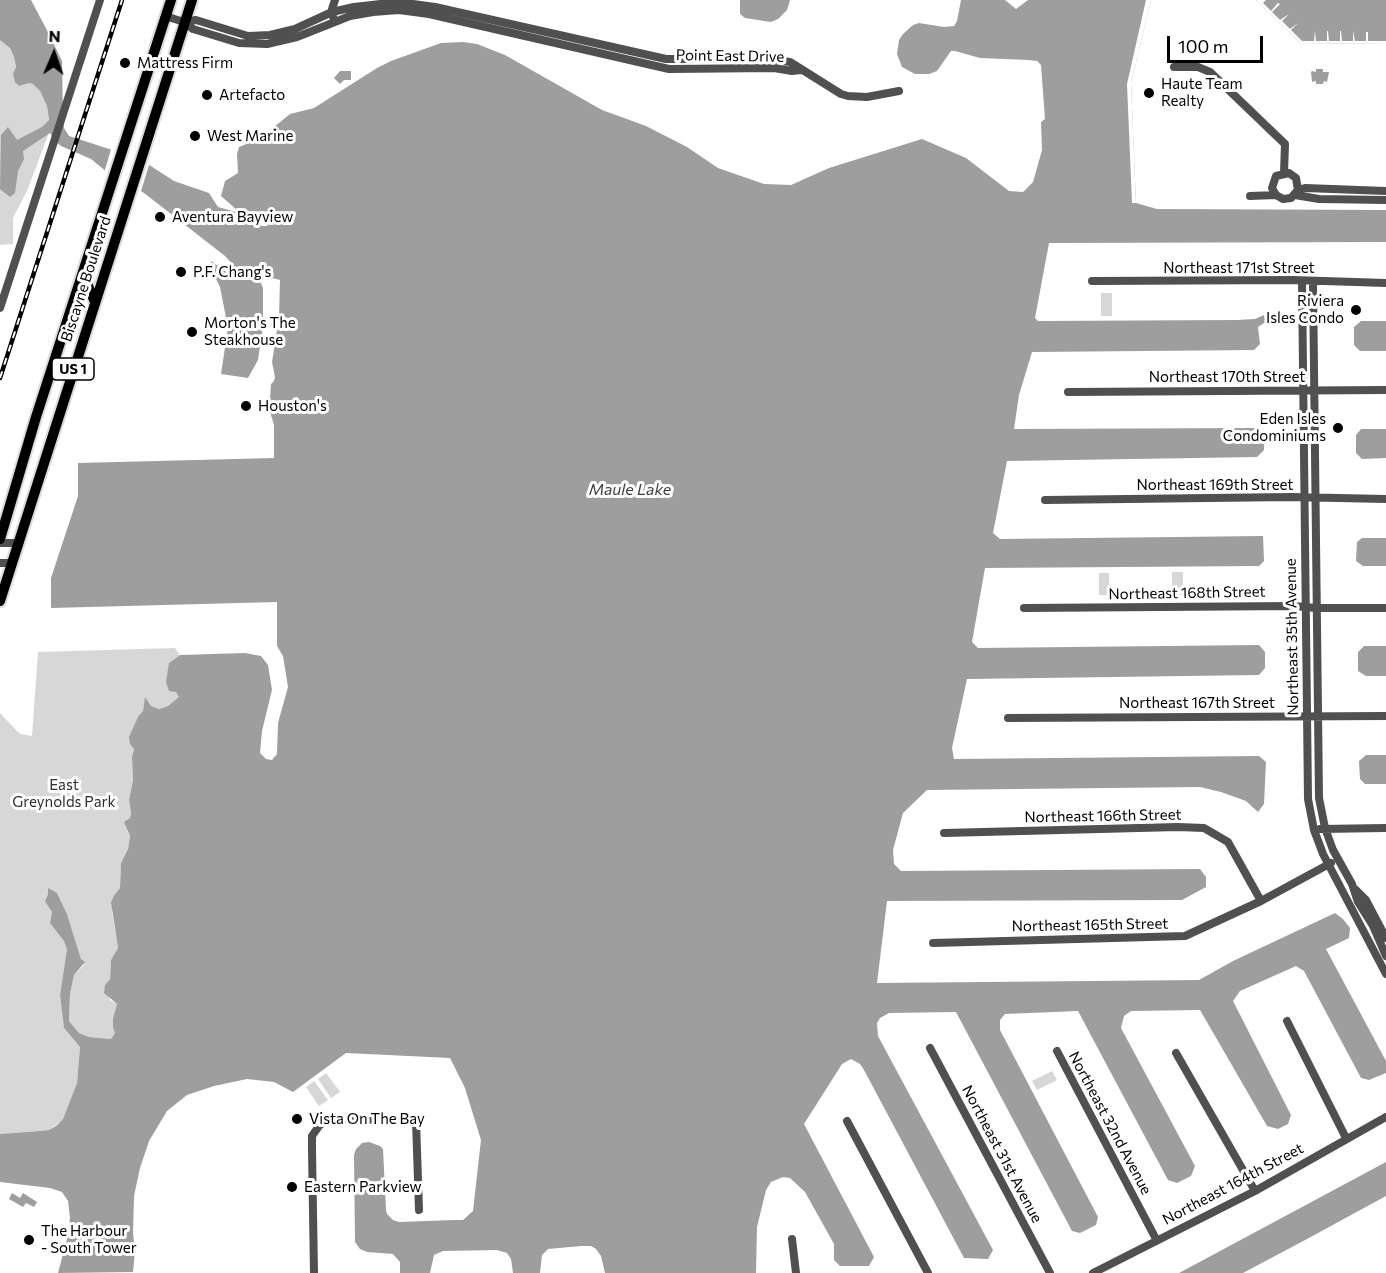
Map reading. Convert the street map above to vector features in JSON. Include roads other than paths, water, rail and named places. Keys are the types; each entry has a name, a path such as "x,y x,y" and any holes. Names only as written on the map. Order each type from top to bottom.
{"main road":[{"name":"Biscayne Boulevard","path":"0,541 31,434 171,0"},
{"name":"Biscayne Boulevard","path":"0,602 6,563 17,543 192,0"},
{"path":"87,261 88,286 95,302"}],"street":[{"path":"0,308 100,0"},
{"path":"334,22 332,12 335,0"},
{"name":"Point East Drive","path":"184,22 196,20 248,36 270,35 295,29 332,12 383,3 422,5 666,59 779,60 790,62 801,69"},
{"name":"Point East Drive","path":"165,16 184,22 193,29 239,43 267,44 297,37 350,16 373,12 405,11 429,14 669,69 774,68 792,71 801,69"},
{"path":"1174,67 1198,67 1210,72 1285,144 1284,173"},
{"path":"801,69 848,96 867,97 899,91"},
{"path":"1284,173 1296,178 1298,183 1296,193"},
{"path":"1276,195 1272,188 1274,180 1284,173"},
{"path":"1250,196 1276,195 1287,199 1305,188 1386,191"},
{"path":"1296,193 1319,199 1386,200"},
{"name":"Northeast 171st Street","path":"1092,281 1386,283"},
{"name":"Northeast 35th Avenue","path":"1302,281 1307,787 1314,831 1328,865 1384,959"},
{"name":"Northeast 35th Avenue","path":"1313,282 1319,798 1325,828 1367,917 1367,926 1384,959 1386,974"},
{"name":"Northeast 170th Street","path":"1068,392 1386,390"},
{"name":"Northeast 169th Street","path":"1045,500 1303,498 1386,500"},
{"path":"0,541 17,543"},
{"name":"Northeast 168th Street","path":"1024,608 1386,608"},
{"name":"Northeast 167th Street","path":"1008,718 1386,716"},
{"name":"Northeast 166th Street","path":"944,833 1204,828 1228,842 1261,901"},
{"path":"1314,831 1325,828 1386,828"},
{"name":"Northeast 165th Street","path":"933,943 1185,936 1261,901 1338,859"},
{"name":"Northeast 35th Avenue","path":"1352,885 1366,900 1386,938"},
{"path":"1287,1021 1346,1138"},
{"name":"Northeast 31st Avenue","path":"930,1048 1050,1273"},
{"name":"Northeast 32nd Avenue","path":"1057,1051 1156,1239"},
{"path":"1176,1053 1255,1191"},
{"name":"Northeast 164th Street","path":"1093,1273 1156,1239 1255,1191 1386,1117"},
{"path":"314,1273 312,1136 318,1125 326,1121 353,1119 416,1121 419,1210"},
{"path":"847,1121 928,1273"},
{"path":"792,1239 796,1273"}],"water":[{"name":"Maule Lake","path":"0,0 31,0 50,36 62,61 63,118 64,128 69,136 140,159 174,181 209,193 218,207 236,212 262,226 267,226 270,222 260,213 237,210 221,196 225,181 238,173 239,147 259,139 290,114 314,108 391,61 441,43 463,42 477,44 505,55 602,110 646,126 687,147 718,168 764,184 791,185 829,168 922,139 966,158 1009,191 1023,192 1033,182 1042,150 1041,122 1045,119 1041,65 1037,61 980,58 951,51 937,71 929,74 915,74 902,67 897,54 899,40 903,34 919,23 944,27 954,26 961,0 1005,0 1016,9 1028,0 1151,0 1131,83 1136,203 1157,209 1386,210 1386,242 1049,243 1035,318 1038,321 1237,320 1255,319 1264,315 1267,321 1258,327 1260,344 1254,350 1032,352 1019,395 1014,429 1255,428 1264,435 1264,450 1257,457 1007,461 993,533 1000,539 1263,536 1264,561 1259,566 985,568 972,642 978,648 1259,645 1265,652 1265,668 1259,675 967,679 952,748 954,759 1259,756 1266,762 1264,804 1258,812 1246,801 1200,787 927,790 903,813 893,850 894,864 901,871 1200,869 1206,877 1206,887 1182,900 887,901 877,983 1199,980 1233,961 1335,913 1350,928 1349,938 1326,949 1386,1061 1386,1073 1369,1080 1361,1078 1304,971 1296,966 1240,991 1233,1001 1291,1115 1288,1124 1278,1129 1267,1126 1200,1010 1131,1011 1124,1016 1121,1028 1195,1166 1191,1176 1177,1183 1168,1180 1078,1011 1005,1014 1000,1020 1000,1030 1098,1217 1096,1225 1080,1233 1072,1231 956,1012 889,1013 880,1018 877,1023 878,1036 993,1250 988,1259 964,1258 864,1070 860,1064 851,1059 842,1064 804,1124 874,1257 869,1266 840,1266 834,1260 834,1244 805,1192 790,1178 783,1177 771,1182 766,1190 757,1227 756,1273 605,1273 601,1256 596,1249 591,1246 581,1246 548,1249 542,1255 540,1273 513,1273 511,1259 507,1253 497,1250 443,1251 434,1255 430,1273 400,1273 400,1262 393,1254 367,1252 360,1249 355,1242 354,1155 356,1149 362,1143 369,1142 383,1149 386,1210 393,1220 399,1222 463,1220 473,1211 481,1140 465,1088 450,1058 346,1053 293,1092 274,1082 247,1079 187,1095 167,1111 149,1141 140,1168 134,1196 133,1272 58,1273 70,1218 68,1201 62,1192 50,1188 0,1182 0,1134 49,1130 56,1126 63,1119 77,1083 80,1047 64,1028 60,995 67,949 64,941 50,923 52,912 45,901 48,888 57,893 67,914 81,959 85,962 74,975 70,994 69,1021 79,1033 89,1037 111,1039 115,1033 113,1018 117,1004 104,993 105,985 110,979 111,960 118,948 111,902 120,888 121,863 128,849 130,836 124,822 130,818 129,800 133,780 134,749 129,737 143,711 145,697 151,706 159,709 168,706 179,697 176,692 169,691 166,682 169,663 180,655 245,653 261,656 268,665 272,690 262,731 260,753 266,759 272,760 277,754 278,723 288,687 283,656 277,646 277,602 51,608 51,578 78,496 78,463 274,458 274,425 267,402 275,377 272,362 279,318 280,280 272,278 266,269 260,267 252,269 263,288 263,326 258,360 248,378 221,374 228,328 220,287 211,269 211,261 229,274 239,275 237,269 225,256 144,193 113,177 91,159 61,146 50,133 23,151 24,159 18,171 15,193 10,197 0,189 1,135 8,127 17,140 42,127 49,120 47,106 40,91 33,84 19,86 15,82 14,57 10,48 0,40"},
{"path":"740,0 790,0 787,10 771,22 745,18 740,14"},
{"path":"1256,0 1386,0 1386,43 1301,44"},
{"path":"1316,69 1329,72 1327,82 1316,84 1316,81 1312,82 1311,72 1316,72"},
{"path":"340,71 351,71 351,80 344,80 340,84 334,78"},
{"path":"1361,321 1386,321 1386,351 1360,351 1354,345 1354,327"},
{"path":"1361,429 1386,429 1386,458 1362,459 1356,453 1356,435"},
{"path":"1362,538 1386,538 1386,566 1363,566 1356,561 1357,542"},
{"path":"1364,646 1386,646 1386,676 1366,676 1358,671 1358,652"},
{"path":"1366,755 1386,755 1386,784 1365,784 1360,779 1359,761"},
{"path":"1386,1162 1386,1196 1307,1239 1243,1273 1179,1273"},
{"path":"12,1193 20,1198 23,1193 37,1202 34,1207 26,1203 23,1207 9,1199"}],"railway":[{"path":"0,378 122,0"}],"place":[{"name":"Mattress Firm","path":"125,63"},
{"name":"Haute Team Realty","path":"1149,93"},
{"name":"Artefacto","path":"207,95"},
{"name":"West Marine","path":"195,136"},
{"name":"Aventura Bayview","path":"160,217"},
{"name":"P.F. Chang's","path":"181,272"},
{"name":"Riviera Isles Condo","path":"1356,310"},
{"name":"Morton's The Steakhouse","path":"192,332"},
{"name":"Houston's","path":"246,406"},
{"name":"Eden Isles Condominiums","path":"1338,428"},
{"name":"Vista On The Bay","path":"297,1119"},
{"name":"Eastern Parkview","path":"292,1187"},
{"name":"The Harbour - South Tower","path":"29,1240"}],"park label":[{"name":"East Greynolds Park","path":"64,794"}]}
